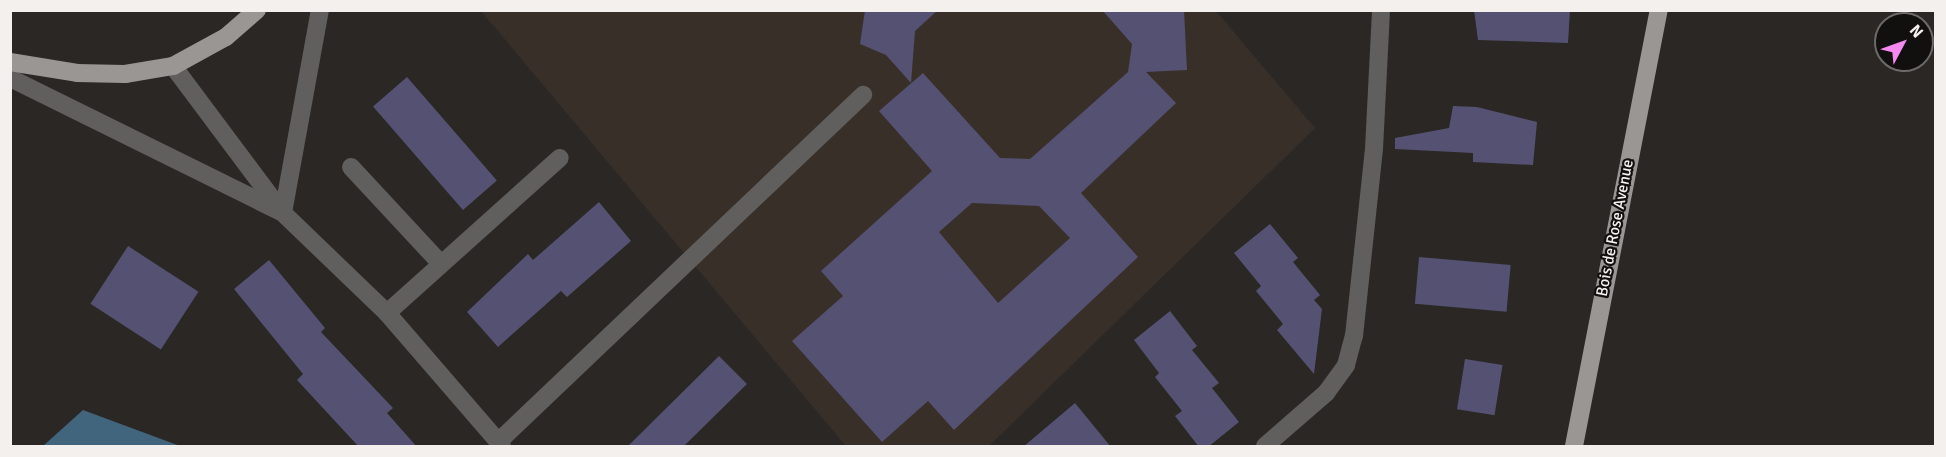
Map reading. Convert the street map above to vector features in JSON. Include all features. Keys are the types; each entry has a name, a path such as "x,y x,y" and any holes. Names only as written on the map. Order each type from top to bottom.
{"main road":[{"path":"10,62 77,74 125,74 173,66 226,37 257,10"},
{"name":"Bois de Rose Avenue","path":"1574,447 1659,10"}],"street":[{"path":"284,213 321,10"},
{"path":"1265,447 1326,393 1346,365 1354,336 1374,149 1381,10"},
{"path":"173,66 284,213 387,313 500,444 863,95"},
{"path":"10,78 284,213"},
{"path":"387,313 560,158"},
{"path":"351,167 441,264"}],"shaded area":[{"path":"481,11 1216,11 1315,128 989,446 846,446"}],"water":[{"path":"83,410 180,446 43,446"}],"building":[{"path":"865,10 938,10 915,31 911,83 886,55 860,44"},
{"path":"1102,10 1184,10 1187,70 1146,72 1176,103 1081,193 1138,257 954,430 928,401 882,442 792,341 843,296 821,271 932,171 879,111 923,73 1000,158 1030,159 1128,72 1132,44","holes":["972,203 1039,206 1070,238 998,303 939,232"]},
{"path":"1474,10 1570,10 1568,43 1478,40"},
{"path":"407,77 497,180 463,210 373,107"},
{"path":"1453,106 1477,107 1537,122 1533,165 1473,162 1473,153 1395,149 1395,138 1449,128"},
{"path":"599,202 631,241 567,297 561,291 498,347 467,312 528,254 533,260"},
{"path":"1270,224 1298,258 1293,262 1320,295 1314,300 1322,309 1314,374 1277,330 1283,324 1256,291 1261,286 1234,253"},
{"path":"128,246 198,292 161,350 90,304"},
{"path":"1419,257 1511,265 1507,312 1415,304"},
{"path":"269,260 325,328 321,332 393,408 387,413 417,447 359,447 297,380 303,374 234,289"},
{"path":"1170,311 1197,346 1192,350 1219,383 1212,388 1239,422 1208,447 1199,447 1175,416 1182,411 1155,377 1159,373 1134,340"},
{"path":"719,356 747,384 683,447 627,447"},
{"path":"1465,359 1503,365 1495,415 1457,409"},
{"path":"1075,403 1111,447 1023,447"}]}
